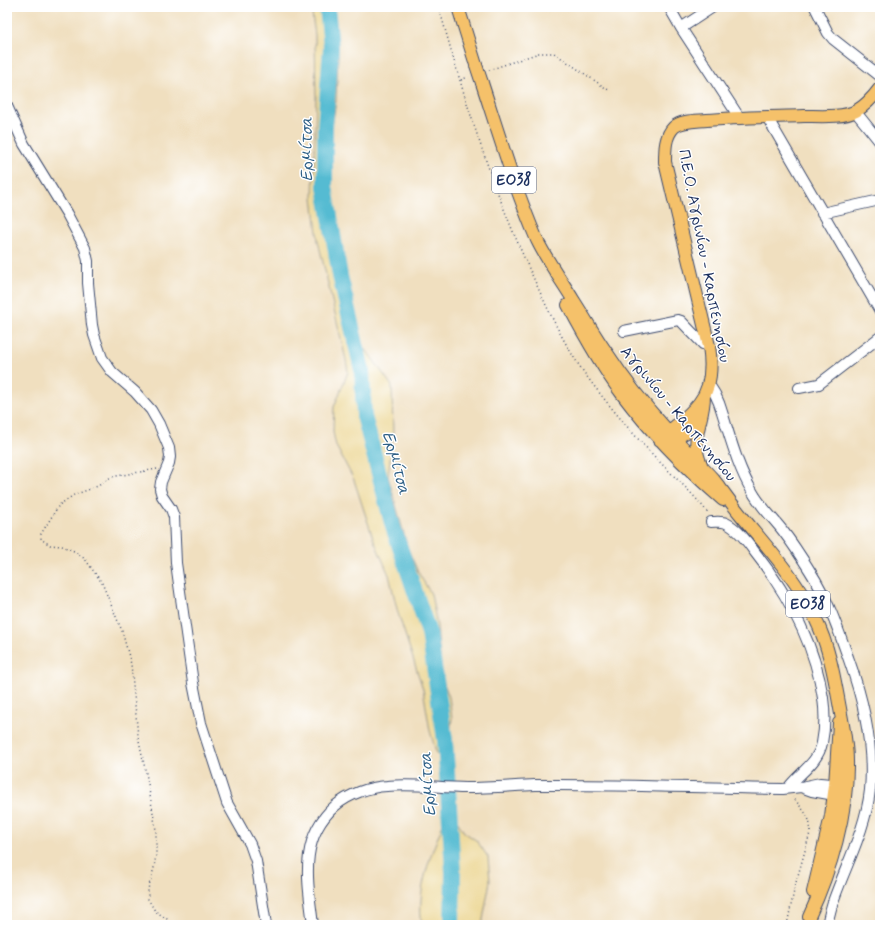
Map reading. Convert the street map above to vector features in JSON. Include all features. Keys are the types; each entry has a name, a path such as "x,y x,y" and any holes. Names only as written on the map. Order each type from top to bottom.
{"main road":[{"name":"Αγρινίου - Καρπενησίου","path":"458,7 512,174 538,241 556,274 606,353 668,437 683,465 738,513"},
{"name":"Π.Ε.Ο. Αγρινίου - Καρπενησίου","path":"702,467 698,459 696,435 704,407 711,361 709,346 665,162 666,144 670,132 675,126 682,123 739,117 832,116 855,111 866,103 880,88"},
{"name":"Π.Ε.Ο. Αγρινίου - Καρπενησίου","path":"668,437 699,403 706,388"},
{"path":"668,437 692,427 701,415"},
{"name":"Αγρινίου - Καρπενησίου","path":"668,437 702,467 716,483 738,513 769,549 801,592 815,618 825,644 834,675 846,739 847,761 840,790 831,816 808,921"}],"street":[{"path":"669,7 739,117"},
{"path":"681,28 713,7"},
{"path":"815,7 833,39 880,76"},
{"path":"7,106 24,144 81,239 88,261 88,283 92,325 102,358 112,372 135,392 151,410 165,436 169,452 169,463 165,469 160,489 162,496 174,516 176,563 193,683 201,723 226,803 250,844 256,861 266,925"},
{"path":"855,111 880,142"},
{"path":"767,117 880,312"},
{"path":"822,213 880,200"},
{"path":"624,331 678,320 703,344 709,346"},
{"path":"799,388 819,384 880,336"},
{"path":"706,388 719,403 739,463 748,484 756,498 784,532 811,572 831,608 858,684 867,724 871,760 870,791 865,815 857,840 833,900 827,925"},
{"path":"712,522 725,523 734,528 766,565 807,639 816,667 823,696 824,708 822,744 813,762 794,780 788,788"},
{"path":"825,644 842,639"},
{"path":"313,925 307,874 310,848 313,837 318,826 334,807 359,792 372,788 406,785 466,788 535,785 788,788 820,783 840,790"}],"path":[{"path":"480,73 539,53 554,53 610,91"},
{"path":"461,80 468,77"},
{"path":"165,469 155,469 111,477 98,486 74,496 59,505 44,530 41,539 50,545 62,546 74,551 85,559 102,583 122,631 131,664 138,736 156,830 156,855 148,889 148,899 155,911 167,919 172,925"},
{"path":"787,925 794,886 811,825 808,817 794,799 788,788"}],"sand":[{"path":"311,7 333,7 338,56 336,101 331,134 330,173 337,242 362,344 392,386 393,435 388,476 408,549 418,572 431,594 437,626 442,678 449,697 452,718 450,733 437,755 430,731 423,689 398,613 389,575 373,538 354,480 336,446 333,432 334,407 348,372 318,241 313,197 316,97 315,35"},
{"path":"454,816 464,832 477,841 488,857 490,881 482,925 422,925 421,899 426,872 434,846 444,822"}],"waterway":[{"name":"Ερμίτσα","path":"327,7 331,47 325,127 325,187 340,276 362,370 364,416 393,527 429,633 445,740 453,872 452,925"}]}
